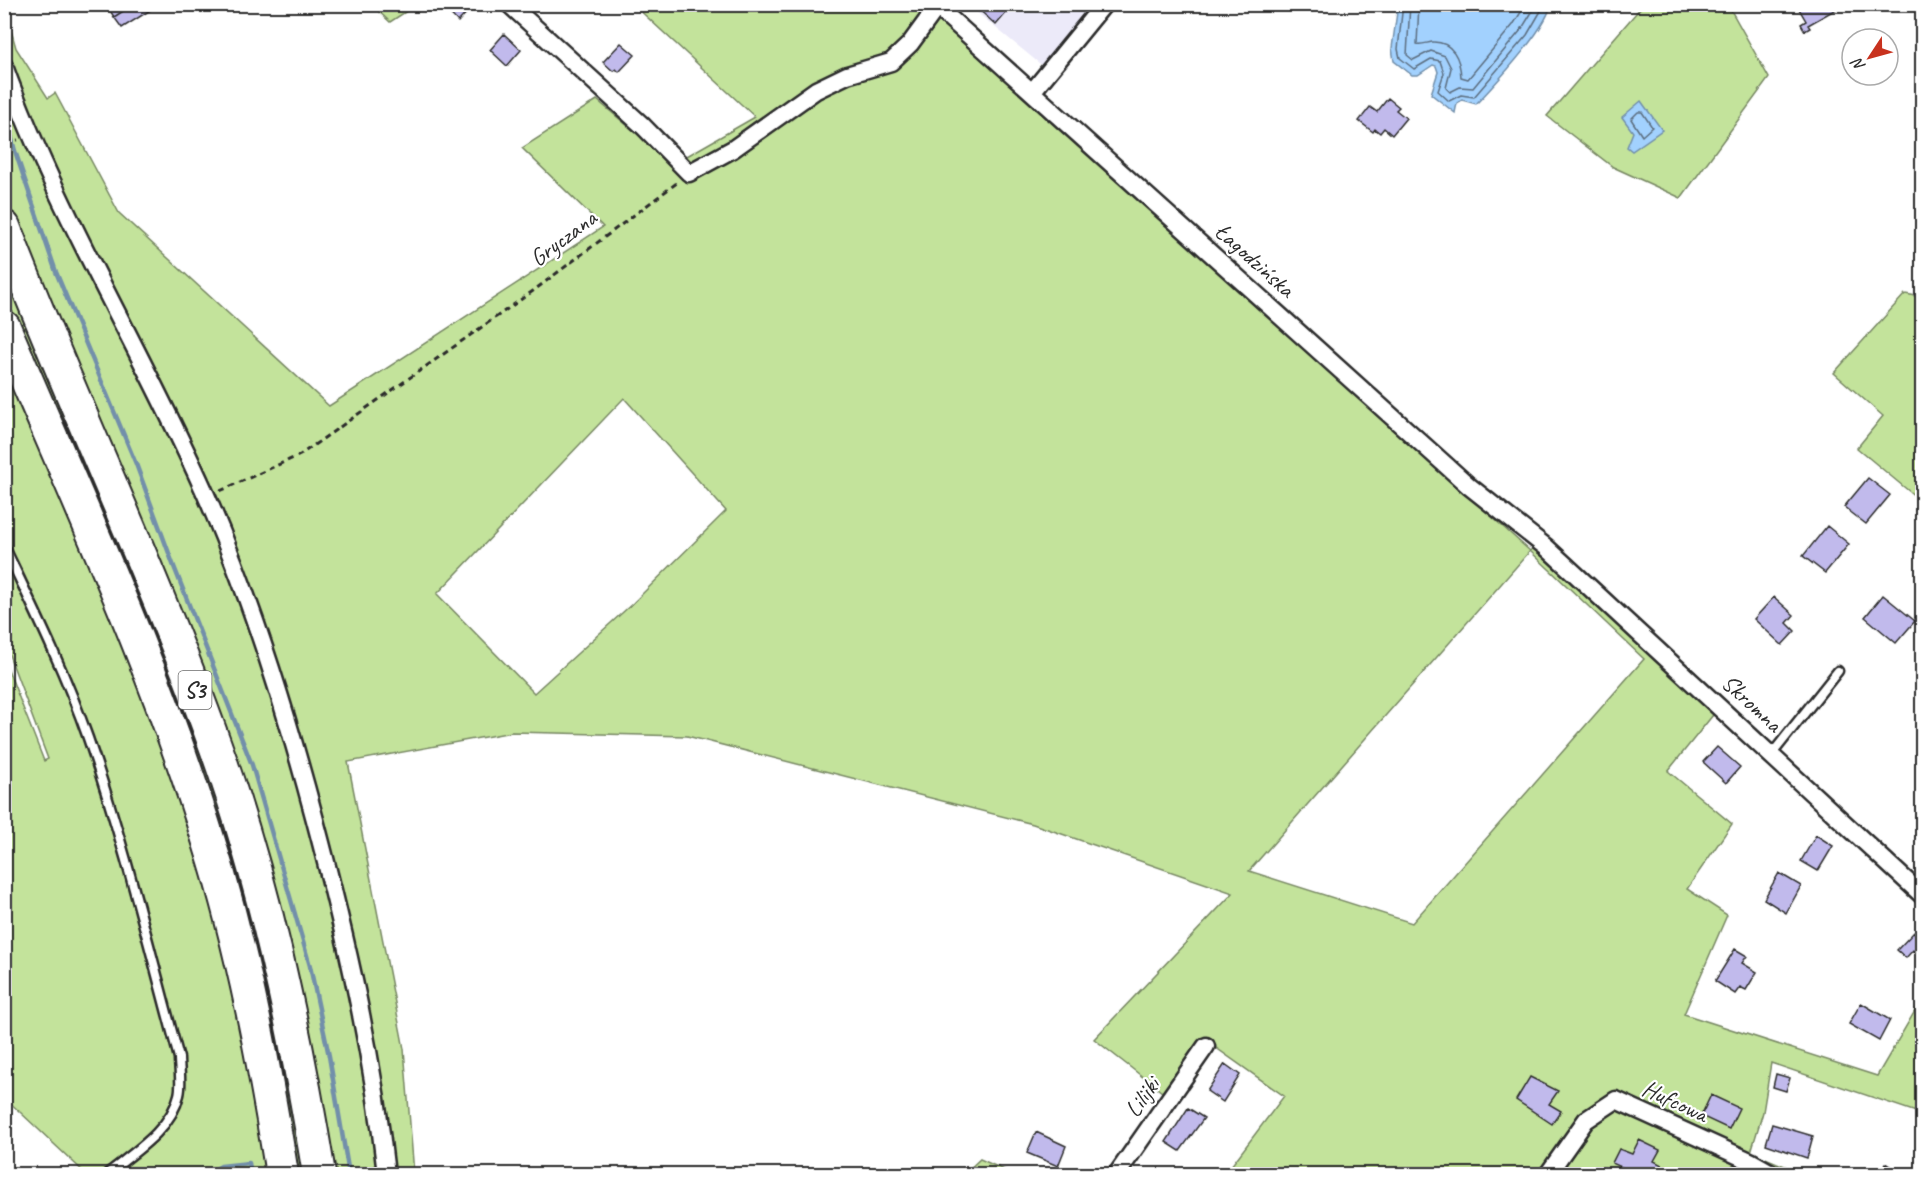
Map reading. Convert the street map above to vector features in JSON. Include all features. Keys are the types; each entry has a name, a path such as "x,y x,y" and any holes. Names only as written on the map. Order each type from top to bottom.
{"highway":[{"name":"S3","path":"4,227 34,305 188,672 242,826 279,964 319,1174"},
{"name":"S3","path":"4,327 154,684 209,842 248,994 268,1086 282,1174"}],"street":[{"path":"510,4 643,126 689,173 733,149 816,90 847,75 891,62 910,44 935,6"},
{"path":"1032,92 1104,4"},
{"name":"Łagodzińska","path":"935,6 1470,486 1546,547"},
{"path":"4,66 49,176 140,353 207,497 248,604 285,712 343,924 368,1046 386,1174"},
{"name":"Skromna","path":"1546,547 1923,895"},
{"name":"Lilijki","path":"1117,1174 1206,1046"},
{"name":"Hufcowa","path":"1548,1174 1586,1120 1616,1100 1750,1161 1773,1174"}],"lane":[{"path":"4,546 52,650 87,737 118,834 179,1058 180,1093 174,1112 163,1127 107,1174"},
{"path":"1772,754 1838,671"}],"path":[{"path":"4,129 9,141 16,141"},
{"name":"Gryczana","path":"207,497 300,455 534,291 689,173"}],"shaded area":[{"path":"968,5 1097,5 1045,68"}],"green space":[{"path":"4,5 16,48 48,98 55,93 119,213 329,406 603,227 522,148 597,100 673,164 755,117 634,5 921,5 1530,551 1545,535 1725,700 1668,771 1732,824 1687,889 1727,915 1684,1014 1877,1076 1922,999 1922,1114 1771,1063 1763,1112 1751,1152 1804,1174 1225,1174 1284,1096 1202,1038 1162,1092 1094,1039 1233,893 1033,824 687,736 512,732 348,762 404,1049 414,1174 86,1174 5,1098 4,668 7,667 44,761 48,759 5,644","holes":["624,398 726,511 633,603 534,693 437,594","1530,551 1644,659 1412,923 1249,871"]},
{"path":"372,5 416,5 390,22"},
{"path":"1643,5 1728,5 1769,78 1681,198 1613,167 1547,116"},
{"path":"1905,294 1922,297 1922,502 1857,448 1883,416 1834,373"},
{"path":"980,1159 1013,1174 964,1174"}],"water":[{"path":"1398,4 1551,5 1540,28 1507,70 1476,104 1462,100 1457,103 1455,113 1431,94 1438,72 1436,66 1433,65 1418,75 1412,75 1394,61 1392,48"},
{"path":"1641,101 1662,130 1632,151 1627,147 1633,132 1622,117"}],"building":[{"path":"106,4 134,4 114,17"},
{"path":"134,4 160,4 122,28 114,17"},
{"path":"441,4 471,4 473,6 458,22"},
{"path":"978,4 1014,4 996,25 976,7"},
{"path":"1803,4 1845,4 1808,25 1810,28 1805,31 1801,24 1806,21 1798,7"},
{"path":"504,34 521,50 507,66 490,50"},
{"path":"621,43 635,55 619,72 616,69 613,71 603,62"},
{"path":"1388,98 1399,107 1396,110 1406,118 1392,135 1384,128 1380,133 1375,129 1373,132 1359,121 1370,107 1377,112"},
{"path":"1868,478 1890,495 1866,524 1844,507"},
{"path":"1827,526 1849,544 1825,573 1803,556"},
{"path":"1883,595 1915,621 1896,643 1865,617"},
{"path":"1774,597 1794,615 1787,623 1795,631 1782,645 1754,619"},
{"path":"1717,747 1740,767 1726,783 1703,762"},
{"path":"1816,835 1833,846 1818,871 1801,861"},
{"path":"1779,873 1801,886 1786,913 1764,899"},
{"path":"1914,932 1922,941 1922,959 1913,950 1906,958 1897,950"},
{"path":"1735,949 1747,956 1742,963 1757,972 1746,990 1740,987 1735,994 1715,981"},
{"path":"1861,1003 1890,1020 1879,1041 1849,1024"},
{"path":"1225,1064 1240,1075 1223,1102 1207,1091"},
{"path":"1776,1074 1790,1078 1786,1091 1773,1087"},
{"path":"1530,1077 1558,1091 1549,1104 1561,1111 1552,1124 1516,1100"},
{"path":"1711,1095 1739,1108 1729,1129 1701,1116"},
{"path":"1188,1108 1204,1118 1180,1151 1166,1142"},
{"path":"1772,1124 1813,1136 1807,1158 1766,1144"},
{"path":"1036,1132 1066,1146 1058,1166 1027,1153"},
{"path":"1639,1140 1660,1150 1654,1161 1662,1165 1658,1174 1637,1174 1612,1163 1619,1149 1632,1154"},
{"path":"1886,1163 1900,1172 1898,1174 1878,1174"}],"waterway":[{"path":"4,109 15,151 56,272 136,464 252,765 310,966 329,1056 349,1174"},
{"path":"207,1174 221,1166 249,1163 251,1174"}]}
